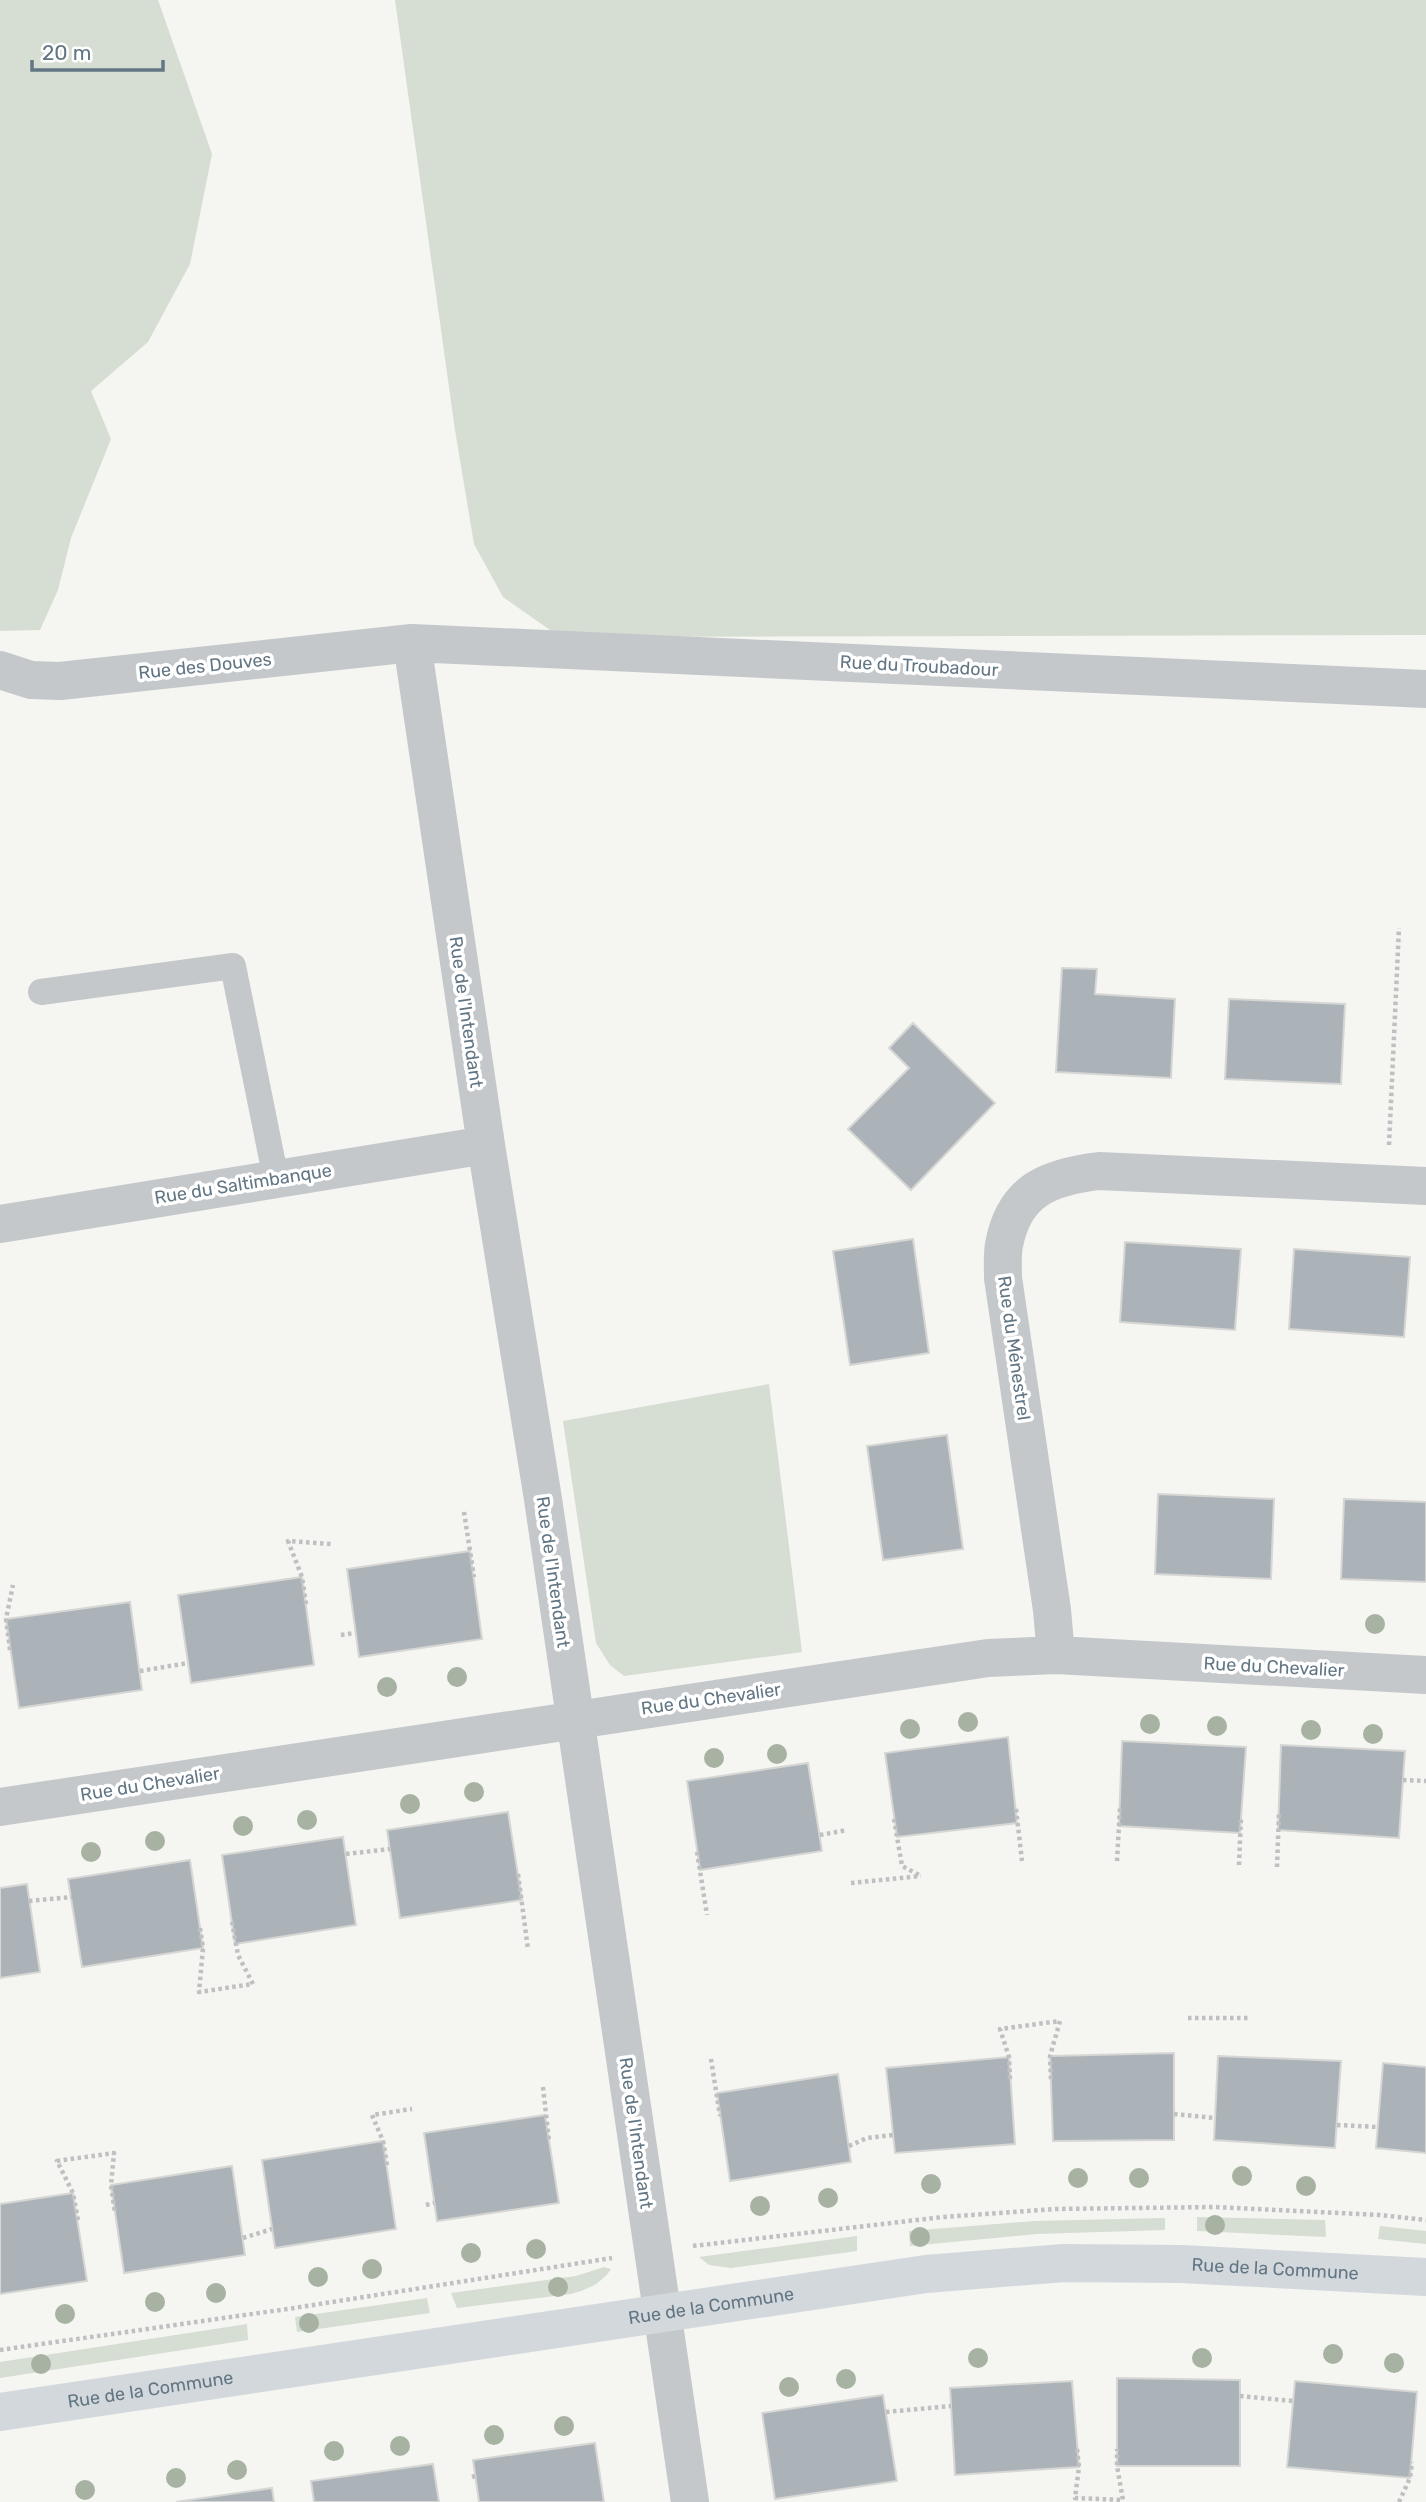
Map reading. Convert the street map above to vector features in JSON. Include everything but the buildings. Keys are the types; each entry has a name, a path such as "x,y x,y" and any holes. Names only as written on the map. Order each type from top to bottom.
{"street":[{"name":"Rue des Douves","path":"0,670 32,680 60,681 412,643"},
{"name":"Rue du Troubadour","path":"412,643 1426,689"},
{"name":"Rue de l'Intendant","path":"412,643 486,1145 538,1468 690,2502"},
{"name":"Rue du Saltimbanque","path":"0,1224 486,1145"},
{"name":"Rue du Ménestrel","path":"1056,1655 1003,1278 1004,1245 1014,1217 1026,1197 1049,1181 1099,1171 1426,1186"},
{"name":"Rue du Chevalier","path":"0,1807 988,1658 1056,1655 1426,1675"},
{"name":"Rue de la Commune","path":"0,2412 914,2275 1064,2263 1210,2264 1426,2277"}],"lane":[{"path":"41,992 233,966 276,1179"}],"path":[{"path":"1388,1149 1399,928"},
{"path":"464,1512 474,1577"},
{"path":"306,1604 302,1577 288,1541 331,1544"},
{"path":"10,1650 6,1619 13,1585"},
{"path":"341,1635 355,1633"},
{"path":"140,1671 188,1663"},
{"path":"1403,1780 1426,1781"},
{"path":"1016,1808 1022,1861"},
{"path":"1118,1861 1120,1808"},
{"path":"1278,1867 1279,1813"},
{"path":"1239,1865 1241,1817"},
{"path":"851,1883 921,1877 902,1866 894,1819"},
{"path":"820,1835 847,1830"},
{"path":"346,1854 390,1849"},
{"path":"697,1852 707,1915"},
{"path":"518,1874 528,1949"},
{"path":"29,1901 72,1897"},
{"path":"200,1927 203,1948 199,1992 253,1984 238,1955 232,1922"},
{"path":"1188,2018 1250,2018"},
{"path":"1010,2079 1009,2057 1000,2029 1060,2021 1050,2056 1051,2081"},
{"path":"711,2059 720,2116"},
{"path":"543,2087 549,2141"},
{"path":"387,2165 383,2141 372,2115 412,2109"},
{"path":"1174,2115 1215,2118"},
{"path":"1337,2125 1378,2127"},
{"path":"849,2146 867,2138 893,2135"},
{"path":"78,2220 74,2193 57,2161 114,2153 111,2185 115,2213"},
{"path":"426,2205 434,2203"},
{"path":"690,2246 943,2217 1054,2209 1215,2207 1380,2215 1426,2220"},
{"path":"243,2238 272,2230"},
{"path":"0,2350 268,2312 617,2257"},
{"path":"1240,2396 1293,2401"},
{"path":"886,2412 951,2406"},
{"path":"1077,2449 1079,2467 1074,2498 1123,2500 1117,2449"},
{"path":"1399,2502 1410,2478 1412,2462"}],"shaded area":[{"path":"0,0 158,0 212,154 190,264 148,342 91,391 111,439 71,538 58,590 40,630 0,631"},
{"path":"395,0 1426,0 1426,635 560,637 503,597 474,544 455,430"},
{"path":"769,1384 802,1652 624,1676 610,1665 596,1643 563,1421"},
{"path":"1197,2217 1325,2220 1326,2237 1197,2231"},
{"path":"1165,2218 1165,2230 1036,2234 910,2246 909,2231 1035,2221"},
{"path":"1380,2226 1426,2231 1426,2244 1378,2239"},
{"path":"857,2236 857,2251 731,2268 709,2265 699,2257"},
{"path":"604,2267 611,2269 603,2279 571,2294 457,2308 451,2293 576,2276"},
{"path":"427,2298 430,2313 297,2332 295,2317"},
{"path":"247,2324 248,2340 0,2378 0,2362"}]}
